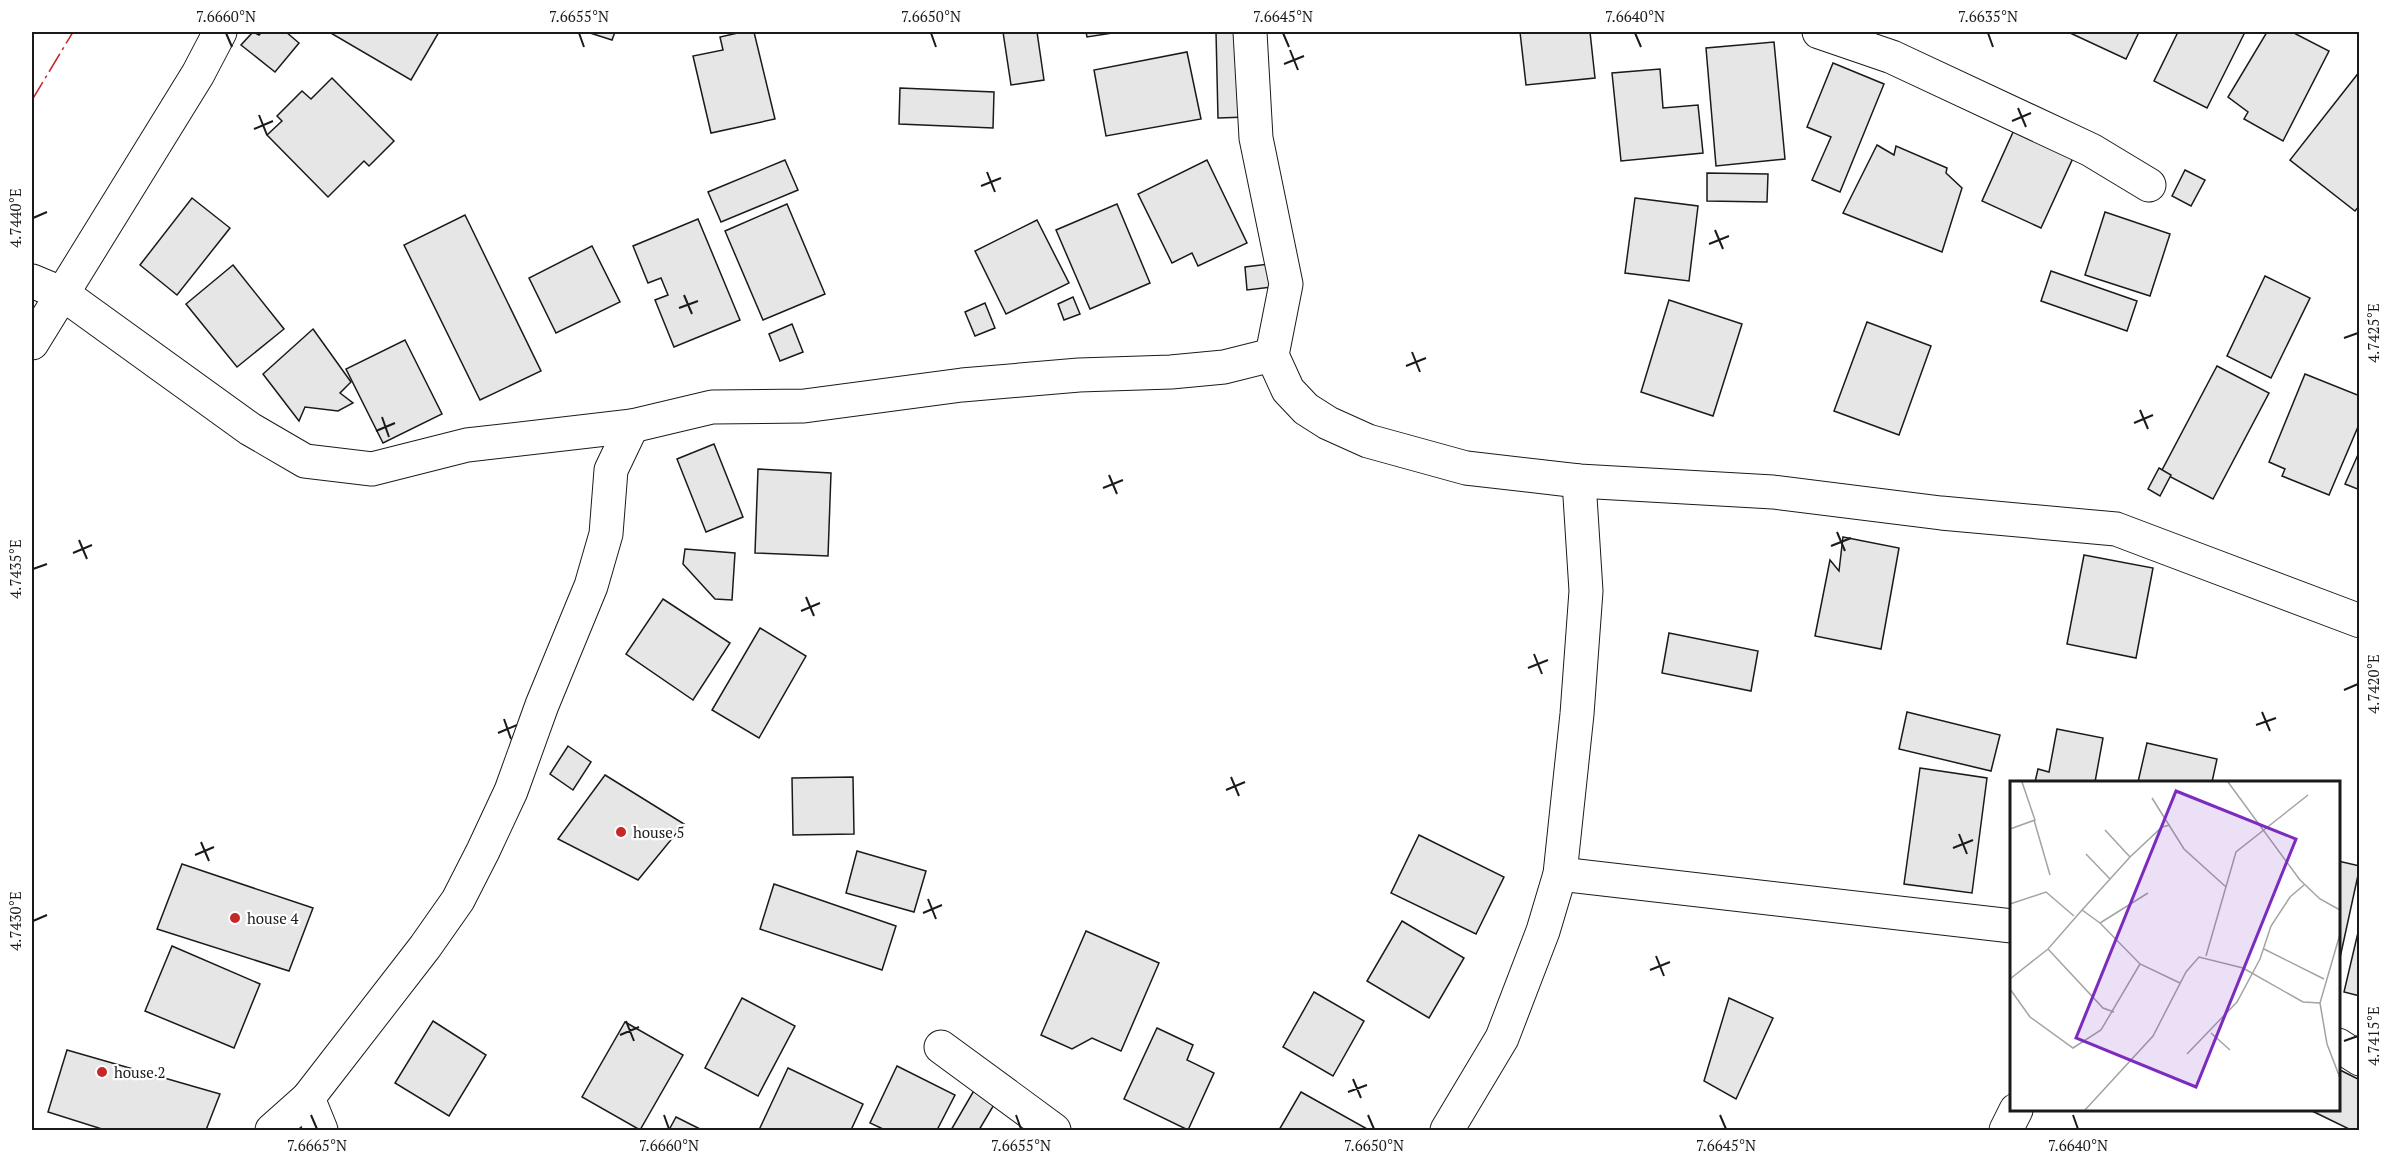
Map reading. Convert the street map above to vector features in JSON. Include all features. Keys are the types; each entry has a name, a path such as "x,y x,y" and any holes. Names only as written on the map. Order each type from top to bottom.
{"street":[{"path":"32,343 198,74 220,32"},
{"path":"1250,32 1256,138 1286,284 1272,355 1288,390 1306,409 1328,423 1368,441 1466,468 1579,481 1773,492 1941,513 2116,529 2360,621"},
{"path":"1819,32 1896,44 2091,150 2149,185"},
{"path":"32,281 63,294 250,429 305,461 372,469 467,445 633,426 712,407 804,406 962,385 1079,375 1171,372 1224,367 1272,355"},
{"path":"273,1131 308,1098 432,938 458,900 511,791 542,705 591,586 606,534 611,470 633,426"},
{"path":"1447,1131 1502,1038 1543,931 1560,874 1586,591 1579,481"},
{"path":"1560,874 2010,926"},
{"path":"941,1047 1054,1131"},
{"path":"2340,1047 2360,1059"},
{"path":"308,1098 321,1131"},
{"path":"2006,1131 2016,1111"}],"building":[{"path":"253,32 259,35 262,32 286,32 299,43 275,72 241,45"},
{"path":"329,32 439,32 411,80"},
{"path":"587,32 615,32 612,40"},
{"path":"754,32 775,119 711,133 693,56 723,50 720,37"},
{"path":"1003,32 1037,32 1044,80 1011,85"},
{"path":"1086,32 1119,32 1087,37"},
{"path":"1216,32 1244,32 1247,117 1218,118"},
{"path":"1520,32 1590,32 1595,78 1526,85"},
{"path":"2068,32 2139,32 2126,59"},
{"path":"2178,32 2245,32 2207,108 2154,81"},
{"path":"2267,32 2292,32 2329,51 2283,141 2244,119 2248,112 2228,97"},
{"path":"1774,42 1785,159 1716,166 1706,48"},
{"path":"1187,52 1201,119 1106,136 1094,70"},
{"path":"1833,63 1884,84 1840,192 1812,180 1831,137 1807,127"},
{"path":"1660,69 1663,108 1698,105 1703,153 1621,161 1612,73"},
{"path":"2360,71 2360,205 2355,211 2290,160"},
{"path":"332,78 394,141 369,166 364,161 328,197 267,135 282,121 277,116 302,91 311,99"},
{"path":"900,88 994,92 993,128 899,124"},
{"path":"2014,130 2073,158 2041,228 1982,201"},
{"path":"1877,145 1894,155 1896,146 1947,168 1946,173 1962,188 1942,252 1843,213"},
{"path":"785,160 798,190 721,222 708,192"},
{"path":"1207,160 1247,243 1198,266 1192,253 1172,263 1138,194"},
{"path":"2185,170 2205,180 2191,206 2172,196"},
{"path":"1707,173 1768,174 1767,202 1707,201"},
{"path":"192,198 230,228 177,295 140,265"},
{"path":"1635,198 1698,206 1689,281 1625,273"},
{"path":"787,204 825,294 763,320 725,231"},
{"path":"1117,204 1150,283 1090,309 1056,230"},
{"path":"2105,212 2170,234 2150,296 2085,275"},
{"path":"465,215 541,371 480,400 404,245"},
{"path":"698,219 740,320 674,347 655,300 668,295 661,278 648,283 633,246"},
{"path":"1037,220 1069,283 1006,314 975,251"},
{"path":"592,246 620,302 556,333 529,278"},
{"path":"1269,264 1272,287 1247,290 1245,267"},
{"path":"233,265 284,329 237,367 186,304"},
{"path":"2051,271 2137,301 2127,331 2041,301"},
{"path":"2265,276 2310,298 2271,378 2227,356"},
{"path":"1073,297 1080,314 1064,320 1058,304"},
{"path":"1669,300 1742,324 1713,416 1641,392"},
{"path":"985,303 995,328 975,336 965,312"},
{"path":"1867,322 1931,346 1899,435 1834,411"},
{"path":"792,324 803,352 780,361 769,334"},
{"path":"313,329 351,382 340,393 353,403 338,411 305,407 299,421 263,374"},
{"path":"405,340 442,414 383,443 346,369"},
{"path":"2217,366 2269,393 2213,499 2161,472"},
{"path":"2305,374 2360,396 2360,422 2329,495 2282,476 2285,469 2269,462"},
{"path":"714,444 743,517 706,532 677,459"},
{"path":"2360,450 2360,490 2345,484"},
{"path":"2159,468 2171,475 2160,496 2148,489"},
{"path":"758,469 831,473 828,556 755,553"},
{"path":"1843,537 1899,548 1881,649 1815,636 1830,560 1839,571"},
{"path":"685,549 735,553 732,600 715,599 683,564"},
{"path":"2084,555 2153,568 2136,658 2067,644"},
{"path":"663,599 730,643 693,700 626,654"},
{"path":"760,628 806,656 759,738 712,710"},
{"path":"1669,633 1758,651 1751,691 1662,673"},
{"path":"1907,712 2000,735 1991,771 1899,749"},
{"path":"2057,729 2103,738 2095,781 2035,781 2038,769 2049,772"},
{"path":"2147,743 2217,759 2212,781 2138,781"},
{"path":"568,746 591,762 573,790 550,774"},
{"path":"1920,768 1987,778 1972,893 1904,884"},
{"name":"house 5","path":"605,775 684,824 638,880 558,839"},
{"path":"853,777 854,834 793,835 792,778"},
{"path":"1419,835 1504,877 1476,934 1391,893"},
{"path":"857,851 926,871 914,912 846,893"},
{"path":"2340,861 2360,866 2340,958"},
{"name":"house 4","path":"182,864 313,908 289,971 157,929"},
{"path":"774,884 896,926 882,970 760,929"},
{"path":"1402,921 1464,958 1429,1018 1367,981"},
{"path":"2360,924 2360,996 2344,992"},
{"path":"1086,931 1159,963 1121,1051 1092,1038 1072,1049 1041,1035"},
{"path":"172,946 260,984 234,1048 145,1011"},
{"path":"1314,992 1364,1021 1333,1076 1283,1047"},
{"path":"742,998 795,1026 758,1096 705,1068"},
{"path":"1729,998 1773,1018 1736,1099 1704,1081"},
{"path":"433,1021 486,1055 449,1116 395,1083"},
{"path":"625,1022 683,1055 640,1130 582,1097"},
{"path":"1157,1028 1193,1045 1187,1060 1214,1073 1188,1130 1124,1099"},
{"name":"house 2","path":"67,1050 220,1094 206,1130 105,1130 48,1112"},
{"path":"897,1066 955,1095 937,1130 885,1130 870,1123"},
{"path":"788,1068 863,1104 851,1130 759,1130"},
{"path":"2340,1070 2360,1080 2360,1130 2351,1130 2312,1111 2340,1111"},
{"path":"976,1087 998,1098 979,1130 951,1130"},
{"path":"1301,1092 1369,1130 1279,1130"},
{"path":"676,1117 702,1130 669,1130"}],"power":[{"path":"32,100 73,32"}],"place":[{"name":"house 5","path":"621,832"},
{"name":"house 4","path":"235,918"},
{"name":"house 2","path":"102,1072"}]}
